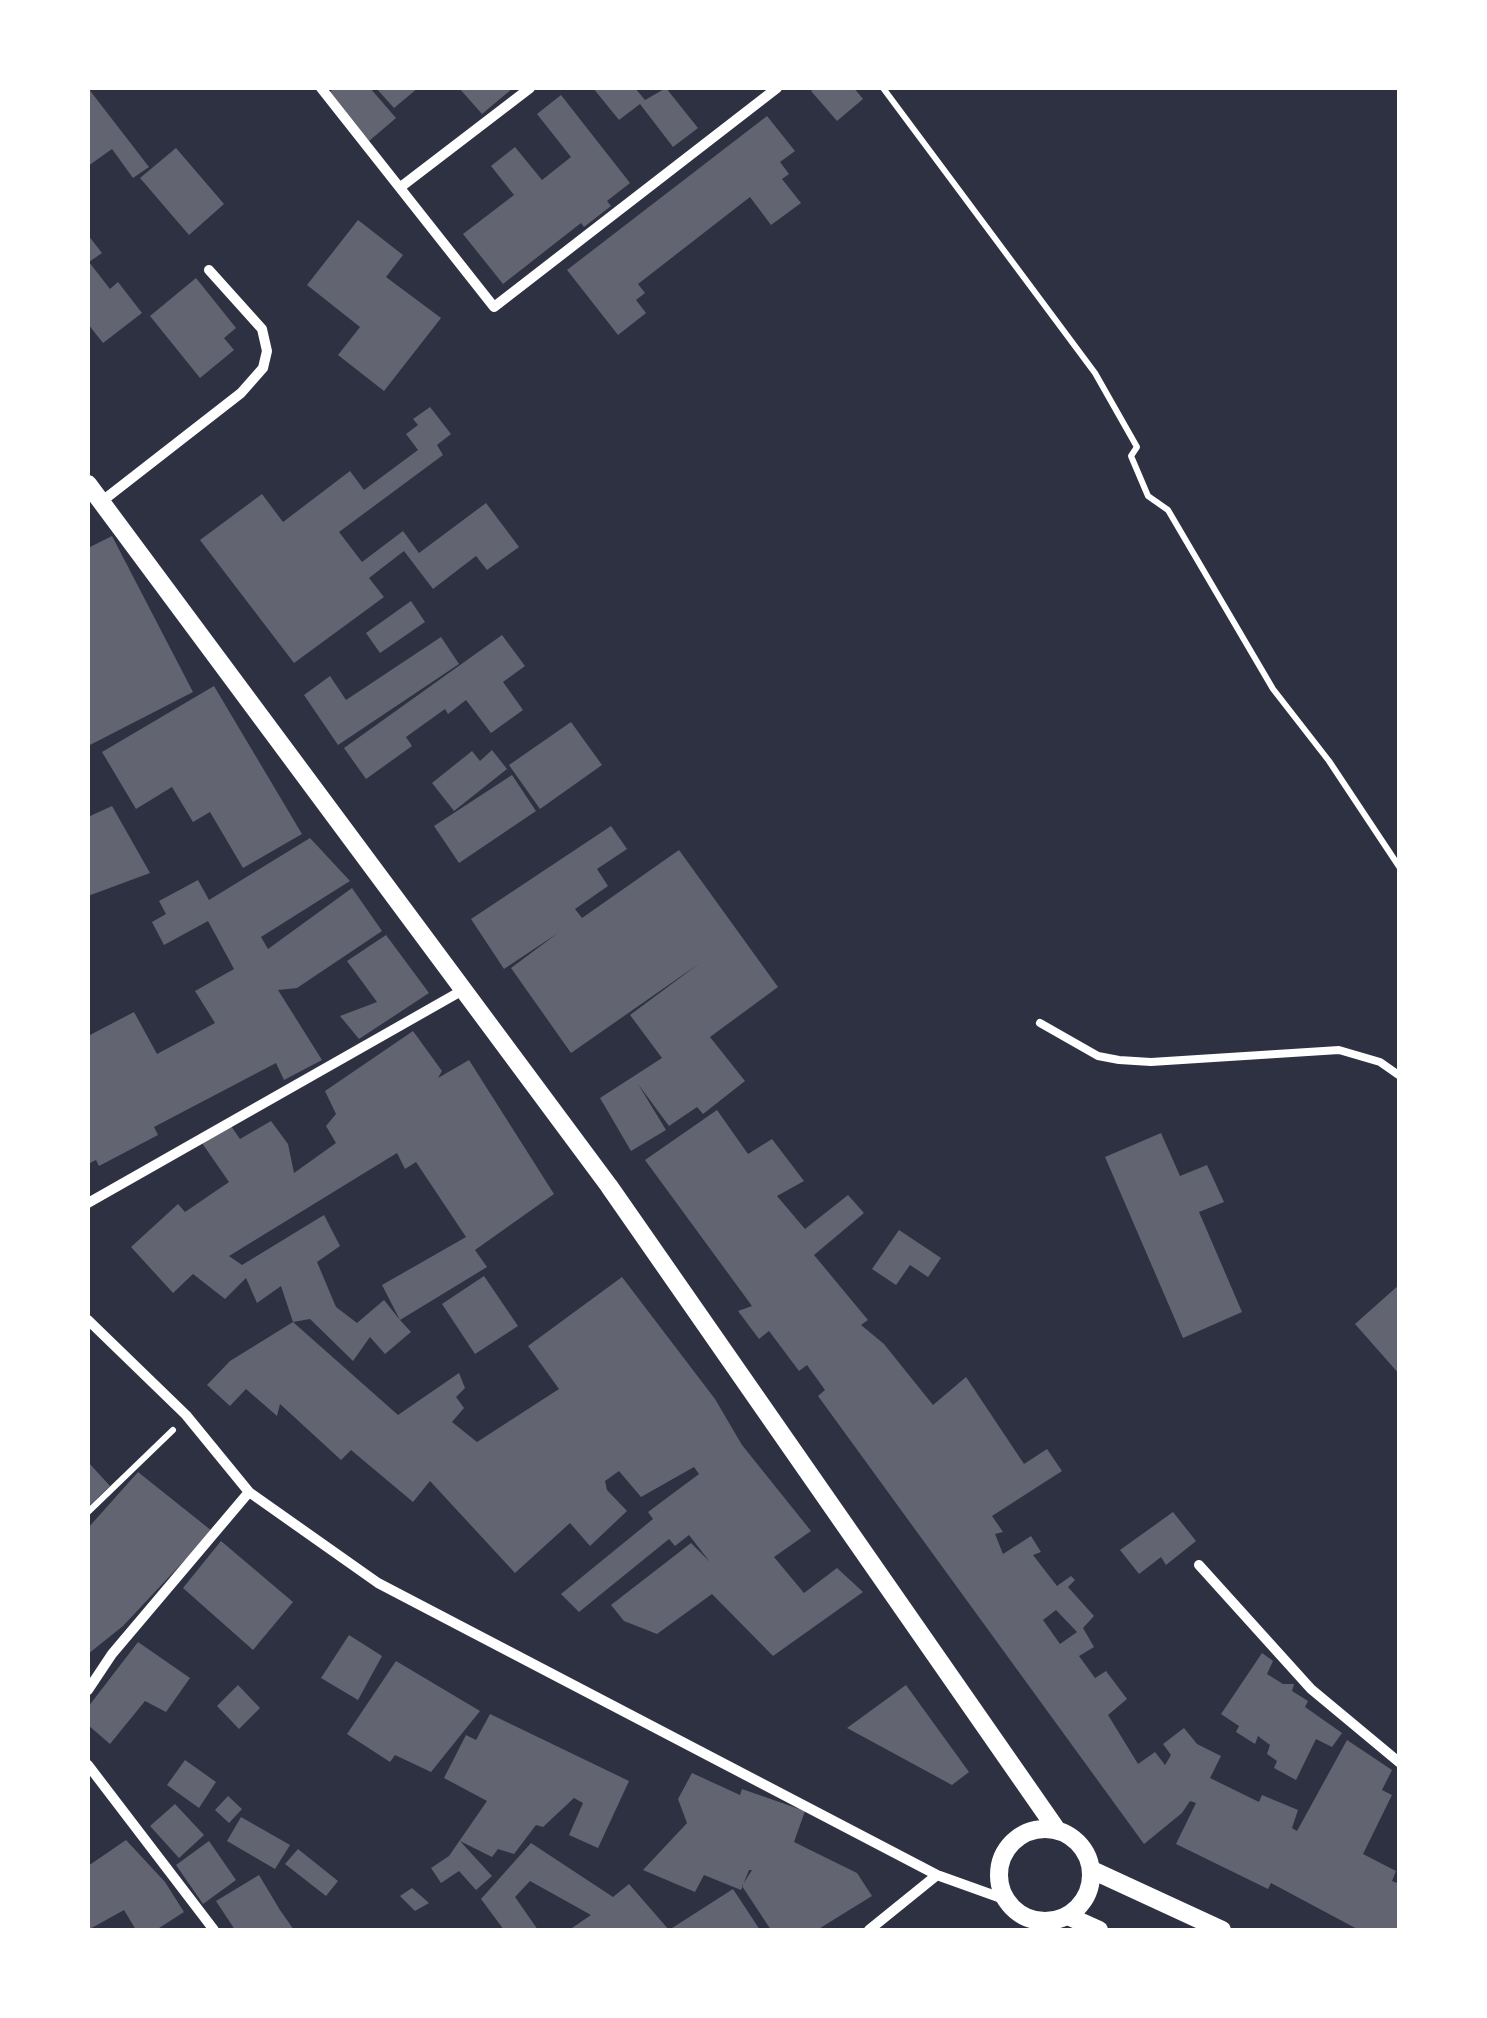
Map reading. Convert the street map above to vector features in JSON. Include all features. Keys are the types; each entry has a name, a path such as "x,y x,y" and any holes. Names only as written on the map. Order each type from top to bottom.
{"street":[{"path":"321,88 494,307 777,88"},
{"path":"402,186 530,88"},
{"path":"101,502 241,393 263,368 267,351 262,330 209,270"},
{"path":"88,484 609,1186 1058,1830"},
{"path":"88,1202 463,990"},
{"path":"88,1320 186,1415 249,1492 378,1582 936,1875 1004,1898 1016,1912 1032,1920 1051,1922 1068,1916 1091,1888 1092,1870 1074,1838 1058,1830 1039,1828 1022,1834 1008,1846 1000,1862 1004,1898"},
{"path":"88,1690 112,1654 249,1492"},
{"path":"1198,1565 1310,1689 1400,1763"},
{"path":"88,1765 214,1930"},
{"path":"1092,1870 1222,1930"},
{"path":"869,1930 936,1875"},
{"path":"1068,1916 1099,1930"}],"lane":[{"path":"1040,1023 1098,1056 1119,1060 1151,1062 1338,1050 1380,1062 1400,1076"}],"path":[{"path":"883,88 1095,374 1137,446 1132,456 1148,496 1168,510 1273,689 1329,761 1400,868"},
{"path":"88,1512 161,1445 186,1415"}],"building":[{"path":"88,88 149,167 133,178 112,149 88,166"},
{"path":"335,88 370,88 396,118 369,141 328,93"},
{"path":"376,88 418,88 394,108"},
{"path":"459,88 513,88 482,114"},
{"path":"593,88 635,88 645,100 666,88 698,128 673,147 640,104 619,120"},
{"path":"854,88 863,99 837,121 811,91"},
{"path":"561,95 630,183 607,201 611,206 584,227 581,223 503,284 463,234 514,195 491,166 515,147 542,180 571,157 537,114"},
{"path":"767,116 795,151 780,162 789,174 782,179 801,203 771,225 750,197 638,284 645,293 636,300 646,313 618,335 567,270"},
{"path":"176,148 224,204 189,235 140,178"},
{"path":"358,220 403,255 386,277 441,318 384,391 338,355 360,327 307,285"},
{"path":"88,235 102,253 89,262 110,289 118,282 142,313 103,343 88,324"},
{"path":"196,278 236,328 224,338 234,350 200,378 150,316"},
{"path":"430,407 451,434 437,445 443,455 339,532 362,562 403,531 419,553 486,503 519,547 487,570 476,556 433,589 404,551 369,578 384,597 294,663 200,540 262,494 283,522 350,471 364,490 418,450 406,434 418,425 413,419"},
{"path":"112,536 193,692 88,746 88,548"},
{"path":"411,601 425,622 380,653 366,633"},
{"path":"502,635 525,666 503,682 523,710 491,733 466,700 448,714 445,709 406,737 412,746 366,779 344,748"},
{"path":"441,637 459,664 338,745 304,695 330,676 346,700"},
{"path":"214,686 302,834 243,868 210,812 193,822 172,787 136,809 102,752"},
{"path":"571,722 602,765 540,809 509,765"},
{"path":"492,750 507,769 454,811 432,783 472,751 480,761"},
{"path":"512,775 536,811 459,863 434,826"},
{"path":"112,806 150,873 88,896 88,817"},
{"path":"611,826 627,849 597,869 608,886 575,909 582,918 679,850 778,987 710,1037 745,1081 703,1114 697,1107 669,1126 638,1084 666,1130 631,1151 600,1098 662,1058 630,1015 700,963 571,1053 511,968 558,933 504,969 471,919"},
{"path":"310,838 350,881 261,937 268,949 352,888 382,931 297,988 278,990 322,1060 284,1080 276,1063 154,1127 158,1135 99,1166 96,1160 88,1164 88,1036 134,1012 157,1054 215,1023 195,991 234,969 208,921 164,945 152,922 166,914 159,901 198,880 209,900"},
{"path":"386,935 429,993 359,1039 340,1016 377,1002 347,961"},
{"path":"413,1031 442,1071 438,1078 469,1060 554,1194 475,1250 487,1267 400,1320 411,1332 385,1354 370,1337 353,1361 310,1319 293,1322 281,1286 257,1303 246,1278 225,1299 193,1274 173,1293 131,1247 178,1204 185,1212 229,1182 202,1143 231,1126 240,1139 271,1121 288,1144 294,1173 336,1143 326,1126 336,1114 325,1091","holes":["397,1153 405,1169 416,1162 466,1237 382,1285 400,1320 384,1300 357,1323 336,1307 317,1262 340,1246 324,1215 242,1265 229,1256"]},
{"path":"717,1110 748,1154 772,1139 804,1181 777,1196 805,1229 848,1195 864,1213 814,1255 868,1320 861,1325 884,1344 933,1405 966,1377 1024,1464 1047,1449 1062,1471 992,1516 1003,1532 995,1534 1003,1554 1031,1536 1041,1552 1033,1555 1057,1586 1071,1576 1075,1580 1068,1587 1094,1616 1083,1628 1094,1647 1079,1656 1095,1678 1106,1671 1127,1699 1108,1715 1138,1764 1155,1752 1165,1765 1171,1755 1163,1744 1184,1728 1197,1744 1221,1756 1210,1778 1259,1802 1262,1795 1298,1810 1292,1828 1297,1831 1347,1740 1392,1770 1382,1790 1392,1795 1363,1854 1396,1871 1392,1881 1400,1884 1400,1930 1359,1930 1271,1883 1268,1889 1176,1844 1196,1803 1190,1801 1182,1813 1144,1844 818,1396 825,1390 807,1365 799,1371 769,1331 759,1339 738,1311 752,1306 645,1160","holes":["1056,1610 1077,1632 1060,1644 1043,1620"]},
{"path":"1161,1133 1180,1176 1207,1165 1224,1202 1199,1212 1242,1312 1183,1338 1105,1157"},
{"path":"899,1230 941,1258 928,1277 910,1265 896,1285 872,1269"},
{"path":"484,1276 518,1326 475,1354 442,1304"},
{"path":"622,1277 715,1399 742,1445 811,1531 774,1557 804,1593 837,1568 863,1592 773,1656 712,1594 657,1634 624,1621 611,1605 691,1543 710,1562 689,1535 675,1546 669,1539 579,1612 561,1594 653,1519 648,1512 699,1474 694,1467 641,1497 619,1471 605,1481 607,1490 627,1511 590,1546 570,1523 515,1573 430,1481 413,1502 351,1450 341,1460 280,1404 277,1416 246,1389 230,1406 207,1385 230,1361 293,1322 398,1415 459,1373 465,1388 456,1397 464,1408 452,1422 477,1442 559,1389 528,1346"},
{"path":"1400,1284 1400,1375 1355,1324"},
{"path":"88,1462 110,1486 88,1507"},
{"path":"138,1472 212,1531 123,1626 88,1654 88,1528"},
{"path":"1173,1512 1196,1541 1166,1565 1161,1557 1139,1574 1120,1550"},
{"path":"221,1541 293,1602 253,1650 183,1588"},
{"path":"349,1635 382,1656 358,1700 321,1678"},
{"path":"138,1642 190,1678 166,1712 145,1701 110,1744 88,1725 88,1707"},
{"path":"1262,1653 1273,1661 1267,1674 1283,1684 1294,1684 1292,1691 1308,1701 1305,1707 1342,1733 1332,1747 1316,1739 1296,1780 1274,1768 1277,1761 1267,1754 1270,1745 1258,1736 1255,1744 1236,1732 1239,1726 1221,1714"},
{"path":"396,1661 480,1711 431,1772 395,1755 390,1762 347,1734"},
{"path":"238,1685 260,1708 239,1729 217,1706"},
{"path":"906,1685 969,1772 952,1785 847,1728"},
{"path":"490,1714 629,1781 598,1848 569,1835 583,1803 574,1798 543,1827 536,1825 514,1854 498,1849 492,1857 460,1841 492,1876 476,1890 459,1871 441,1883 431,1868 449,1856 487,1801 444,1778 466,1735 476,1740"},
{"path":"185,1760 216,1782 199,1808 167,1785"},
{"path":"692,1773 740,1795 742,1789 805,1811 794,1842 857,1873 872,1896 817,1930 771,1930 742,1887 741,1890 704,1875 695,1892 643,1870 687,1823 678,1799"},
{"path":"228,1796 242,1809 229,1823 215,1810"},
{"path":"175,1804 204,1835 179,1858 150,1826"},
{"path":"241,1817 290,1845 275,1869 227,1841"},
{"path":"126,1840 165,1882 184,1912 156,1930 136,1930 124,1910 88,1930 88,1866"},
{"path":"209,1841 236,1880 203,1904 176,1865"},
{"path":"531,1843 613,1897 629,1884 669,1930 569,1930 591,1915 530,1881 515,1897 538,1930 504,1930 481,1899"},
{"path":"298,1849 338,1881 326,1896 285,1864"},
{"path":"259,1875 294,1930 235,1930 216,1901"},
{"path":"412,1888 429,1903 415,1911 400,1896"},
{"path":"733,1889 760,1930 669,1930"}]}
